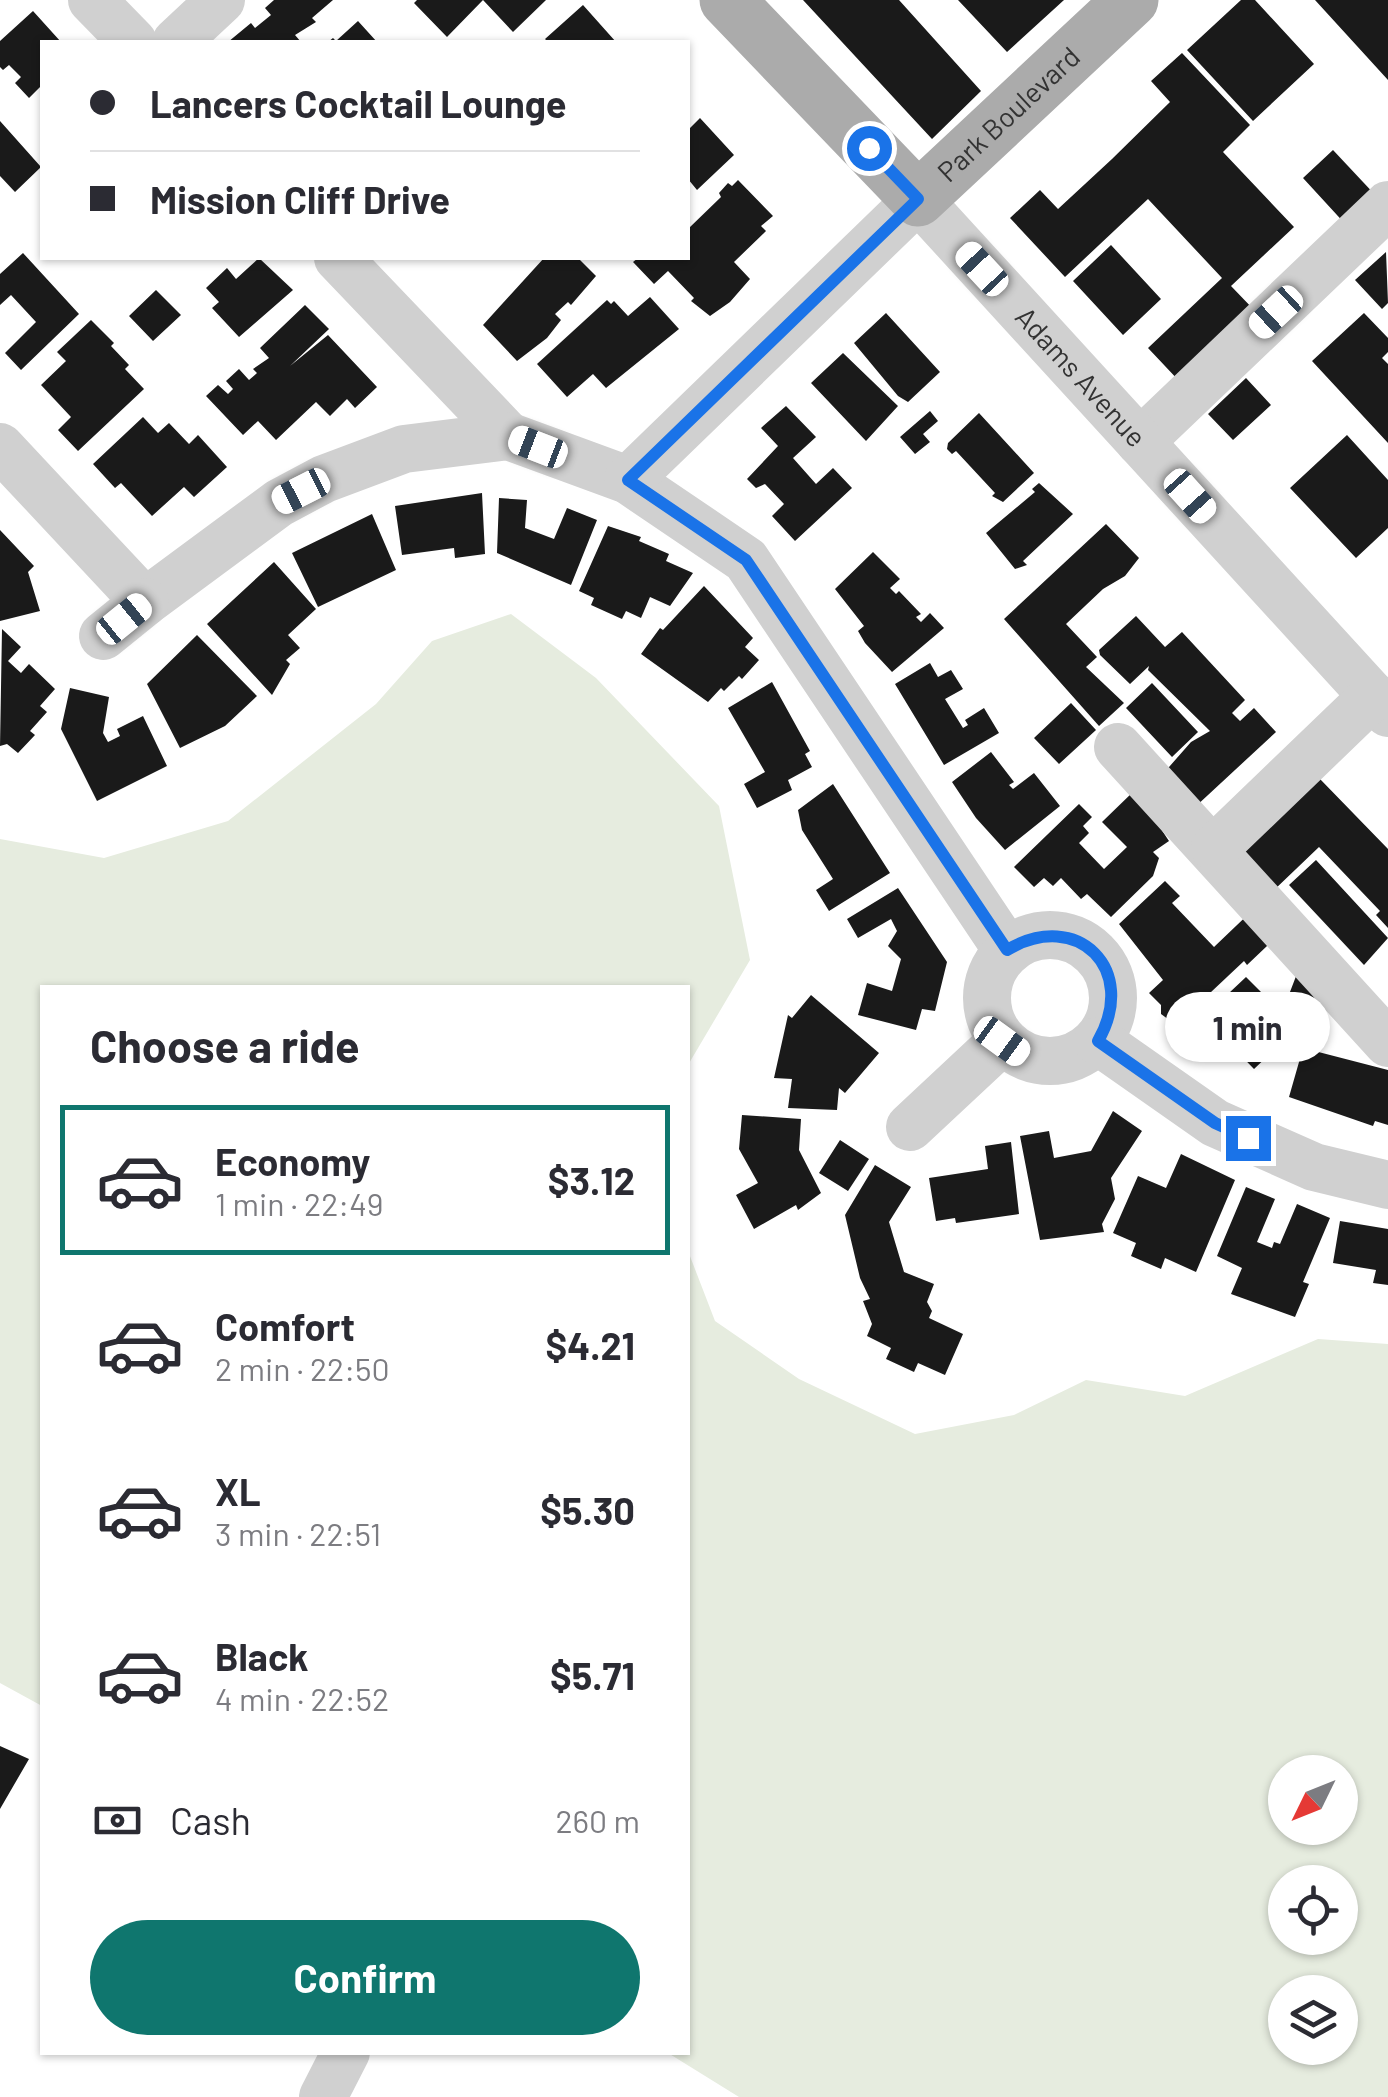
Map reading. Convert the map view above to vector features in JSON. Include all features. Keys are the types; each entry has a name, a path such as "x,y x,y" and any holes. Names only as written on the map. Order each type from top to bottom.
{"main road":[{"name":"Adams Avenue","path":"727,0 918,199"},
{"name":"Park Boulevard","path":"918,199 1131,0"}],"street":[{"path":"92,0 130,40"},
{"path":"178,40 221,0"},
{"name":"Adams Avenue","path":"918,199 1140,442 1378,689"},
{"name":"Park Boulevard","path":"628,480 918,199"},
{"path":"1140,442 1388,206"},
{"path":"340,260 508,436 628,480 746,560 1007,950"},
{"path":"103,636 278,503 324,479 404,450 508,436"},
{"path":"0,448 145,602"},
{"path":"1215,848 1378,689"},
{"path":"1118,747 1215,848 1388,1043"},
{"path":"1052,934 1075,939 1095,953 1108,973 1114,996 1110,1020 1098,1041 1077,1056 1051,1062 1024,1057 1002,1041 989,1020 986,994 992,970 1007,950 1028,937 1052,934"},
{"path":"910,1127 1002,1041"},
{"path":"1098,1041 1215,1123 1314,1167 1388,1185"}],"shaded area":[{"path":"511,614 596,678 719,806 750,960 690,1062 690,985 40,985 40,1705 0,1683 0,839 104,858 228,821 376,704 432,641"},
{"path":"690,1256 715,1321 799,1379 915,1434 1014,1415 1086,1380 1185,1396 1318,1339 1388,1344 1388,2097 739,2097 671,2055 690,2055"}],"building":[{"path":"274,0 333,0 312,18 316,22 295,35 299,40 230,40 251,23 255,28 271,15 265,8"},
{"path":"483,0 447,37 414,3"},
{"path":"483,0 546,0 513,32"},
{"path":"803,0 899,0 981,91 932,139"},
{"path":"958,0 1064,0 1007,52"},
{"path":"1241,0 1255,0 1314,64 1253,121 1187,50"},
{"path":"1315,0 1388,0 1388,80"},
{"path":"583,5 614,40 546,40"},
{"path":"33,11 59,40 40,40 40,87 29,98 15,83 21,77 9,65 3,70 0,67 0,41"},
{"path":"358,21 375,40 337,40"},
{"path":"1182,53 1250,125 1223,152 1294,227 1231,286 1256,312 1181,383 1148,348 1222,278 1148,199 1065,277 1010,218 1040,190 1058,209 1112,159 1170,102 1151,81"},
{"path":"700,118 734,155 697,190 690,181 690,128"},
{"path":"0,121 40,168 15,192 0,176"},
{"path":"1333,150 1378,198 1348,227 1303,178"},
{"path":"738,180 773,216 761,226 766,231 734,262 750,279 730,302 710,316 691,301 694,298 668,271 654,284 633,262 690,260 690,227 721,197 719,193 728,183 732,186"},
{"path":"1111,245 1161,299 1123,335 1073,281"},
{"path":"1386,252 1388,303 1382,309 1355,280"},
{"path":"23,253 79,314 21,370 5,353 36,322 11,295 0,305 0,274"},
{"path":"261,260 293,290 239,337 212,308 219,302 206,288 227,268 236,279"},
{"path":"542,260 580,260 596,276 571,305 568,302 555,314 561,320 547,338 517,361 483,325"},
{"path":"156,290 181,315 153,341 129,316"},
{"path":"650,297 679,329 606,388 593,374 567,397 537,364 607,300 611,304 614,301 628,316"},
{"path":"305,305 329,329 290,366 328,335 377,387 355,408 347,399 330,416 316,402 276,440 258,421 243,435 206,396 218,385 228,394 233,389 226,381 239,369 249,380 257,373 253,369 269,358 260,348"},
{"path":"886,313 940,372 908,402 898,396 854,343"},
{"path":"1364,313 1388,338 1388,352 1382,358 1388,364 1388,443 1312,361"},
{"path":"91,320 114,343 111,346 129,365 125,369 144,389 78,451 58,430 71,417 41,385 66,361 57,352"},
{"path":"843,353 898,406 866,441 811,383"},
{"path":"1246,378 1271,405 1233,440 1208,414"},
{"path":"786,406 816,437 793,458 816,484 833,468 852,488 795,541 772,516 784,504 765,484 756,488 747,479 778,446 761,428"},
{"path":"930,411 938,421 923,434 930,442 915,454 900,437"},
{"path":"979,413 1034,473 1003,502 992,496 995,493 956,451 952,454 947,449 948,443"},
{"path":"143,417 158,433 169,423 189,444 198,435 227,467 194,497 184,487 152,516 121,483 115,488 93,464"},
{"path":"1347,435 1388,480 1388,528 1356,558 1290,488"},
{"path":"1039,483 1073,514 1023,561 1027,565 1015,569 986,533 1035,492 1032,489"},
{"path":"482,493 485,554 455,558 454,548 402,555 395,506"},
{"path":"499,498 527,500 525,528 554,539 567,508 597,520 571,585 497,553"},
{"path":"372,514 396,570 318,607 292,553"},
{"path":"1106,524 1139,558 1125,576 1103,589 1066,624 1097,657 1086,667 1124,703 1099,726 1004,619"},
{"path":"608,526 641,537 639,541 669,554 666,561 693,573 670,606 650,597 641,618 626,611 622,619 591,605 594,598 579,591"},
{"path":"0,530 34,566 28,572 40,611 0,621"},
{"path":"873,552 900,579 890,588 896,594 899,591 921,614 916,617 921,622 930,613 944,628 892,672 865,643 858,631 864,626 835,589"},
{"path":"274,562 316,609 288,635 300,648 286,660 290,664 272,695 207,624"},
{"path":"704,586 753,638 745,647 759,660 742,679 739,676 724,691 721,688 708,702 641,654 660,628 663,630"},
{"path":"1136,616 1165,647 1182,632 1245,700 1232,713 1240,721 1254,708 1276,732 1194,808 1162,775 1191,742 1210,731 1148,670 1149,666 1130,684 1100,655 1099,650"},
{"path":"2,629 21,647 8,661 21,673 29,664 55,689 40,706 47,712 30,731 35,735 18,753 7,744 0,746"},
{"path":"197,635 257,696 225,726 180,748 147,684"},
{"path":"930,663 938,677 951,670 963,689 945,699 963,728 968,725 965,720 984,708 999,733 944,765 895,684"},
{"path":"772,682 810,751 805,754 812,767 788,780 792,790 757,808 744,784 765,772 728,708"},
{"path":"1152,683 1198,732 1172,757 1126,708"},
{"path":"70,688 109,697 103,733 108,742 120,736 117,729 143,716 167,766 97,801 61,729"},
{"path":"1071,703 1096,730 1059,764 1034,738"},
{"path":"991,752 1014,782 1009,785 1013,789 1034,773 1060,806 1005,850 976,818 952,782"},
{"path":"1320,779 1388,849 1388,928 1376,915 1380,911 1319,847 1273,891 1239,854"},
{"path":"833,784 890,873 829,911 816,890 833,879 802,830 798,810"},
{"path":"1135,790 1169,841 1153,852 1159,858 1153,876 1111,917 1087,894 1081,899 1061,878 1053,886 1044,878 1034,887 1014,867 1079,804 1092,817 1083,826 1089,833 1079,843 1104,869 1127,847 1102,822"},
{"path":"1316,860 1388,938 1364,965 1289,885"},
{"path":"1165,881 1180,896 1172,903 1214,947 1259,904 1284,930 1247,965 1244,961 1176,1025 1161,1014 1161,1005 1149,993 1163,980 1119,924"},
{"path":"898,888 947,962 935,1011 922,1009 916,1030 858,1015 867,983 892,991 901,959 888,946 897,931 891,919 858,938 847,919"},
{"path":"1298,971 1329,983 1314,1019 1285,1005"},
{"path":"1246,977 1266,997 1257,1005 1270,1018 1286,1023 1282,1026 1290,1035 1254,1069 1223,1037 1213,1046 1194,1026"},
{"path":"811,995 879,1053 845,1093 839,1088 837,1110 788,1108 792,1079 774,1078 788,1015 792,1018"},
{"path":"1303,1048 1388,1070 1388,1125 1375,1121 1373,1126 1289,1097"},
{"path":"1113,1111 1142,1131 1111,1178 1115,1199 1102,1224 1104,1232 1040,1240 1020,1136 1049,1131 1054,1158 1091,1151"},
{"path":"742,1115 801,1119 799,1150 821,1193 798,1210 796,1205 754,1229 736,1195 758,1183 739,1149"},
{"path":"840,1140 869,1159 848,1191 819,1173"},
{"path":"1011,1142 1019,1214 956,1223 955,1218 936,1221 929,1178 988,1169 985,1146"},
{"path":"1181,1154 1235,1180 1196,1272 1165,1258 1161,1269 1131,1256 1136,1243 1113,1233 1138,1176 1166,1188"},
{"path":"875,1165 911,1187 889,1222 904,1272 934,1284 927,1302 932,1311 929,1318 963,1334 945,1375 918,1363 914,1372 886,1359 891,1348 867,1336 872,1324 863,1301 870,1299 860,1278 845,1215"},
{"path":"1246,1187 1275,1199 1257,1242 1272,1248 1274,1242 1280,1244 1297,1204 1330,1218 1303,1282 1309,1284 1295,1317 1231,1294 1242,1268 1217,1256"},
{"path":"1340,1221 1388,1229 1388,1285 1373,1283 1376,1270 1333,1263"},
{"path":"0,1746 29,1759 0,1809"}],"route":[{"path":"869,148 918,199 628,480 703,527 746,560 1007,950 1028,937 1052,934 1075,939 1095,953 1108,973 1114,996 1110,1020 1098,1041 1215,1123 1248,1138"}]}
